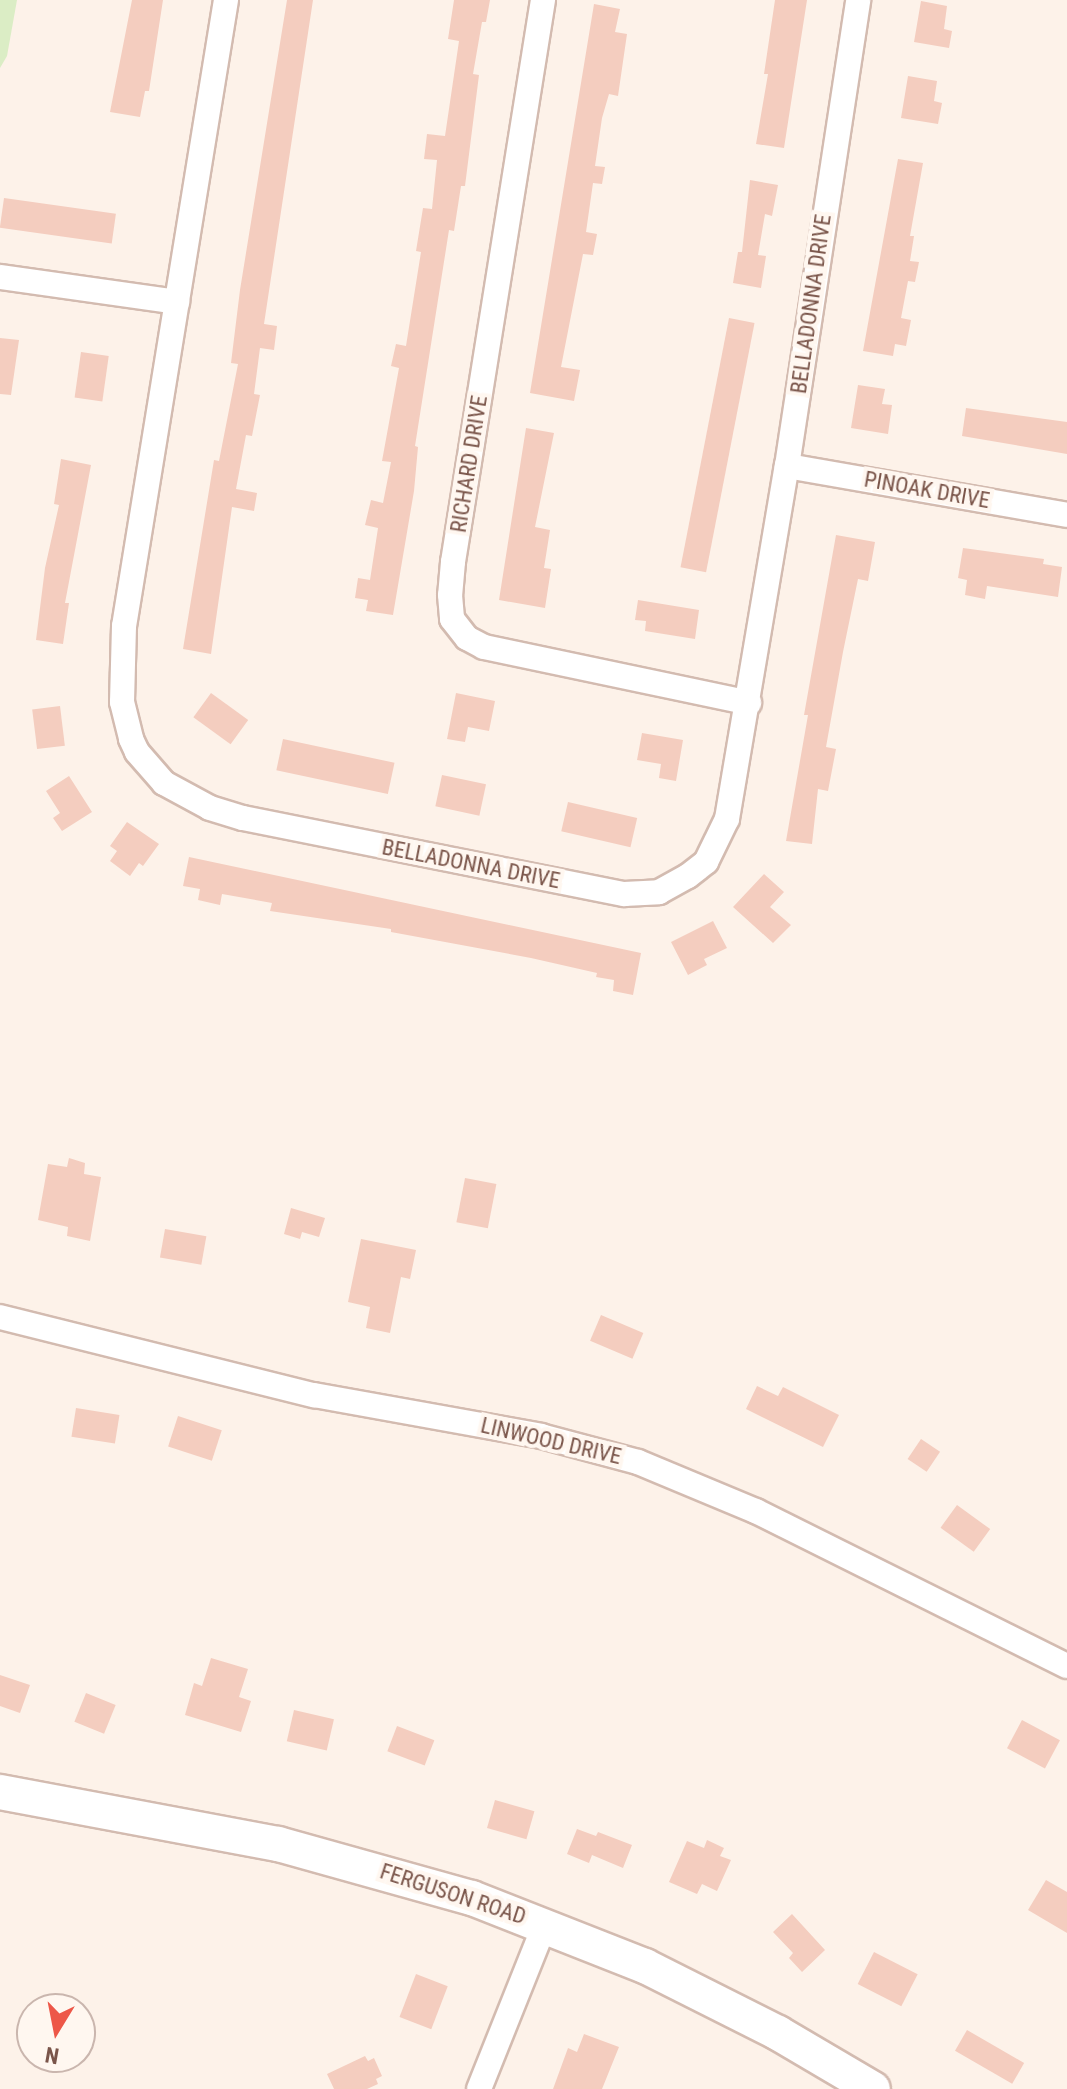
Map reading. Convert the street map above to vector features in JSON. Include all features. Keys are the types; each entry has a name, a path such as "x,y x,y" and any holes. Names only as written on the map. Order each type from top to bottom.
{"street":[{"name":"BELLADONNA DRIVE","path":"226,0 124,626 122,702 131,739 137,752 164,783 210,808 243,818 624,894 659,892 706,862 723,832 749,703 858,0"},
{"name":"RICHARD DRIVE","path":"543,0 453,562 450,595 452,619 467,638 484,647 749,703"},
{"path":"0,277 177,302"},
{"name":"PINOAK DRIVE","path":"787,466 1067,515"},
{"name":"LINWOOD DRIVE","path":"0,1317 301,1392 541,1436 638,1462 770,1517 1067,1666"},
{"name":"FERGUSON ROAD","path":"0,1792 341,1859 472,1898 545,1924 706,1995 873,2089"},
{"path":"479,2089 545,1924"}],"green space":[{"path":"0,0 17,0 7,56 0,68"}],"building":[{"path":"132,0 163,0 149,91 145,91 140,117 110,112"},
{"path":"287,0 313,0 264,324 277,326 274,350 260,348 254,394 260,395 252,436 246,435 236,489 257,493 254,511 232,507 211,654 183,649 214,460 219,461 238,364 231,363 240,290"},
{"path":"454,0 490,0 486,22 482,22 473,74 479,75 465,186 461,186 454,231 449,230 415,446 418,447 414,491 393,615 366,611 368,600 355,598 358,578 370,580 378,528 365,525 371,500 383,503 391,462 382,461 399,368 391,366 396,344 406,346 421,252 416,251 423,208 432,209 437,160 424,159 427,134 445,136 459,41 448,39"},
{"path":"775,0 807,0 784,148 756,144 768,74 764,74"},
{"path":"921,1 947,6 944,29 952,31 949,48 914,42"},
{"path":"594,4 620,9 615,32 627,34 618,96 609,94 602,118 595,166 605,167 602,184 593,183 586,232 597,234 593,255 583,254 561,367 580,370 574,401 530,393"},
{"path":"908,76 937,81 934,101 942,103 938,124 901,118"},
{"path":"898,159 923,163 910,236 914,236 910,261 919,262 915,282 908,281 901,318 911,320 906,346 895,344 893,356 863,351"},
{"path":"750,180 778,185 772,216 765,214 758,255 766,256 761,288 733,283 738,252 742,252"},
{"path":"4,198 116,214 112,243 0,228"},
{"path":"729,318 755,323 706,572 681,567"},
{"path":"0,338 19,340 11,395 0,394"},
{"path":"81,352 109,356 102,401 75,398"},
{"path":"858,385 885,389 882,404 892,405 888,434 851,428"},
{"path":"966,408 1067,422 1067,454 962,436"},
{"path":"526,428 554,433 535,527 550,530 544,568 551,569 545,608 499,600"},
{"path":"61,459 91,465 65,603 69,603 63,644 36,640 45,568 59,505 54,504"},
{"path":"836,535 875,542 868,581 858,579 843,652 826,747 836,749 828,791 818,789 812,844 786,841 808,715 804,715"},
{"path":"963,548 1044,559 1043,564 1062,567 1058,597 987,586 985,599 965,595 967,580 958,578"},
{"path":"638,600 699,610 695,639 645,631 646,621 635,620"},
{"path":"211,693 248,720 231,744 193,717"},
{"path":"456,693 495,701 489,731 468,727 465,742 447,739"},
{"path":"60,706 65,746 37,749 32,709"},
{"path":"642,733 683,740 676,781 659,778 661,764 637,760"},
{"path":"283,739 395,763 388,794 276,770"},
{"path":"442,775 486,784 479,816 435,806"},
{"path":"69,776 92,812 62,831 53,818 60,813 46,791"},
{"path":"568,802 637,818 630,847 561,831"},
{"path":"127,822 159,844 143,866 139,863 130,876 110,861 117,851 110,846"},
{"path":"189,857 641,953 633,995 613,991 614,980 596,977 597,973 531,958 391,932 391,929 270,911 272,903 222,894 220,905 198,900 200,889 183,886"},
{"path":"764,874 784,892 770,907 791,925 773,943 733,907"},
{"path":"713,921 727,948 704,959 707,965 688,975 671,942"},
{"path":"69,1158 85,1163 84,1174 101,1177 90,1241 67,1236 68,1227 38,1220 48,1164 67,1167"},
{"path":"465,1178 496,1184 488,1228 456,1222"},
{"path":"291,1208 325,1218 319,1237 302,1232 300,1239 284,1234"},
{"path":"165,1229 206,1236 201,1265 160,1258"},
{"path":"361,1239 416,1250 410,1279 401,1277 390,1333 366,1328 370,1307 348,1302"},
{"path":"601,1315 643,1333 632,1359 590,1341"},
{"path":"757,1386 778,1396 783,1387 839,1415 823,1447 746,1409"},
{"path":"76,1408 119,1415 115,1444 71,1437"},
{"path":"178,1416 222,1430 212,1461 168,1446"},
{"path":"921,1439 940,1452 927,1472 908,1459"},
{"path":"957,1505 990,1529 974,1552 941,1528"},
{"path":"211,1658 248,1669 239,1697 251,1701 241,1732 185,1715 194,1683 202,1686"},
{"path":"0,1675 30,1685 20,1713 0,1706"},
{"path":"86,1693 116,1705 104,1734 74,1722"},
{"path":"294,1710 334,1719 327,1750 287,1741"},
{"path":"1022,1720 1060,1740 1045,1768 1007,1748"},
{"path":"397,1726 434,1740 425,1766 387,1751"},
{"path":"495,1800 534,1811 526,1839 487,1828"},
{"path":"577,1829 596,1836 598,1832 632,1845 623,1868 592,1855 589,1863 567,1854"},
{"path":"707,1840 724,1848 720,1856 731,1860 717,1891 702,1884 697,1894 669,1882 687,1841 704,1848"},
{"path":"1046,1880 1067,1892 1067,1933 1028,1910"},
{"path":"792,1914 825,1950 802,1972 789,1958 793,1953 773,1932"},
{"path":"874,1952 918,1974 901,2006 858,1984"},
{"path":"416,1974 448,1986 431,2029 400,2017"},
{"path":"967,2030 1024,2063 1012,2084 955,2051"},
{"path":"584,2034 619,2047 602,2089 553,2089 568,2048 577,2052"},
{"path":"365,2056 368,2061 374,2058 382,2076 376,2079 378,2084 367,2089 334,2089 327,2074"}]}
